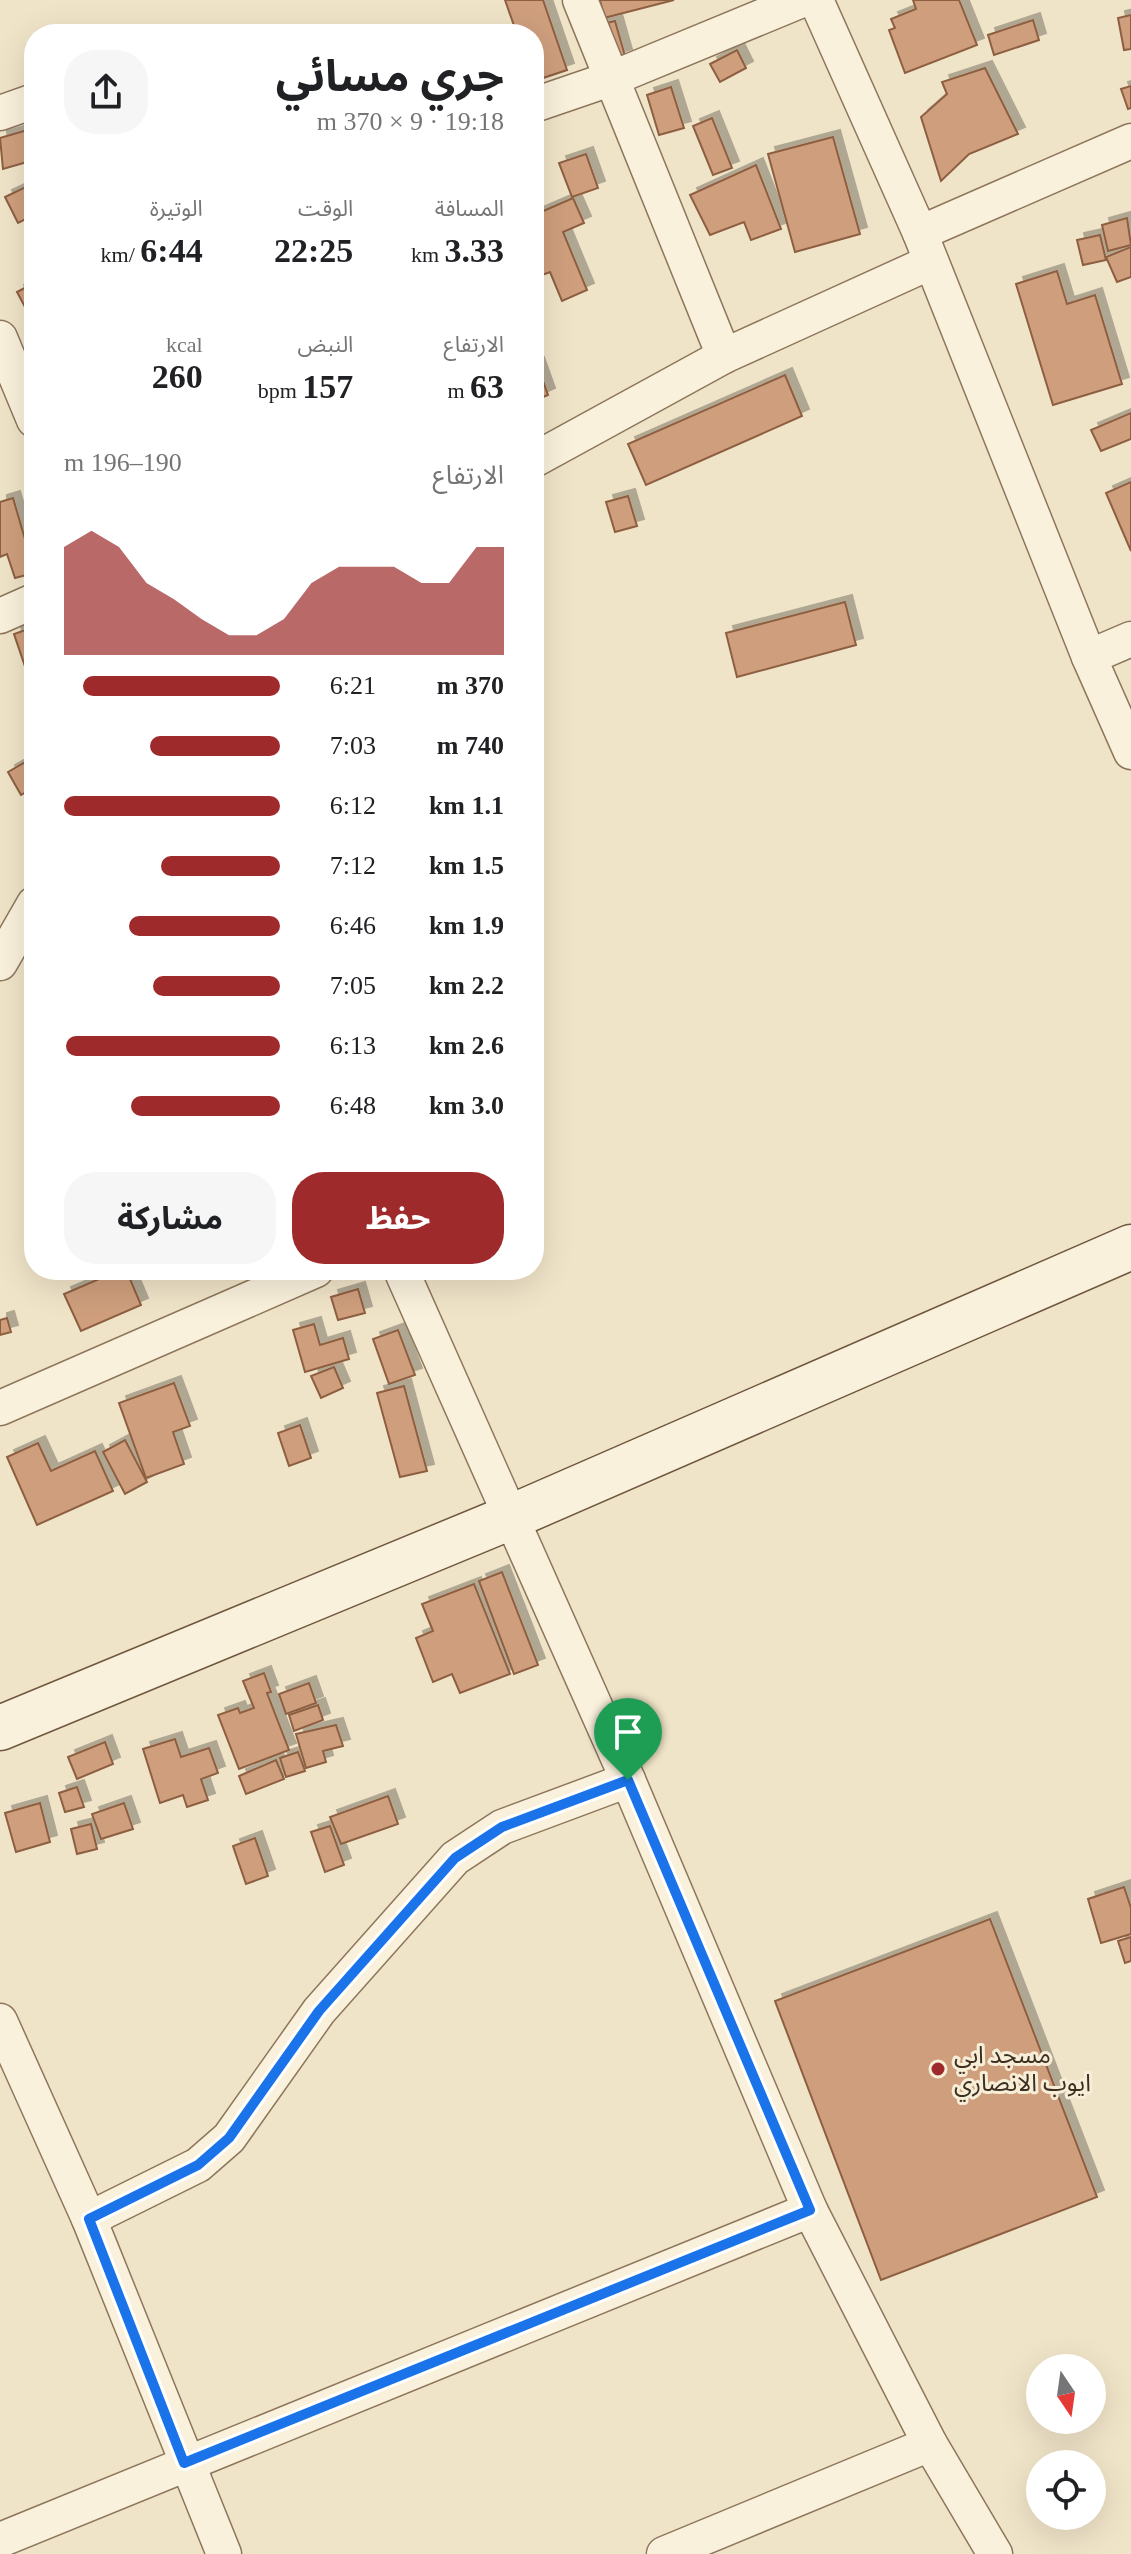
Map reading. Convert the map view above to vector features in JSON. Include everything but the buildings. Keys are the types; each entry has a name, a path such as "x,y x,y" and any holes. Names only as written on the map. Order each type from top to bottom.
{"street":[{"path":"580,0 724,356"},
{"path":"544,102 613,78 802,0"},
{"path":"816,0 926,248 1089,657 1131,752"},
{"path":"0,113 24,105"},
{"path":"544,455 1131,141"},
{"path":"0,338 24,396"},
{"path":"0,616 24,605"},
{"path":"1089,657 1131,639"},
{"path":"0,963 24,921"},
{"path":"0,1728 511,1517 1131,1247"},
{"path":"0,1408 293,1280"},
{"path":"405,1280 628,1780 810,2210 930,2444 987,2541 1012,2554"},
{"path":"89,2219 198,2165 229,2138 319,2011 455,1858 502,1827 628,1780"},
{"path":"2,2033 89,2219 184,2463 224,2554"},
{"path":"0,2540 810,2210"},
{"path":"664,2554 930,2444"}],"place":[{"name":"مسجد ابي ايوب الانصاري","path":"938,2069"}],"route":[{"path":"628,1780 810,2210 184,2463 89,2219 198,2165 229,2138 319,2011 455,1858 502,1827 628,1780"}]}
